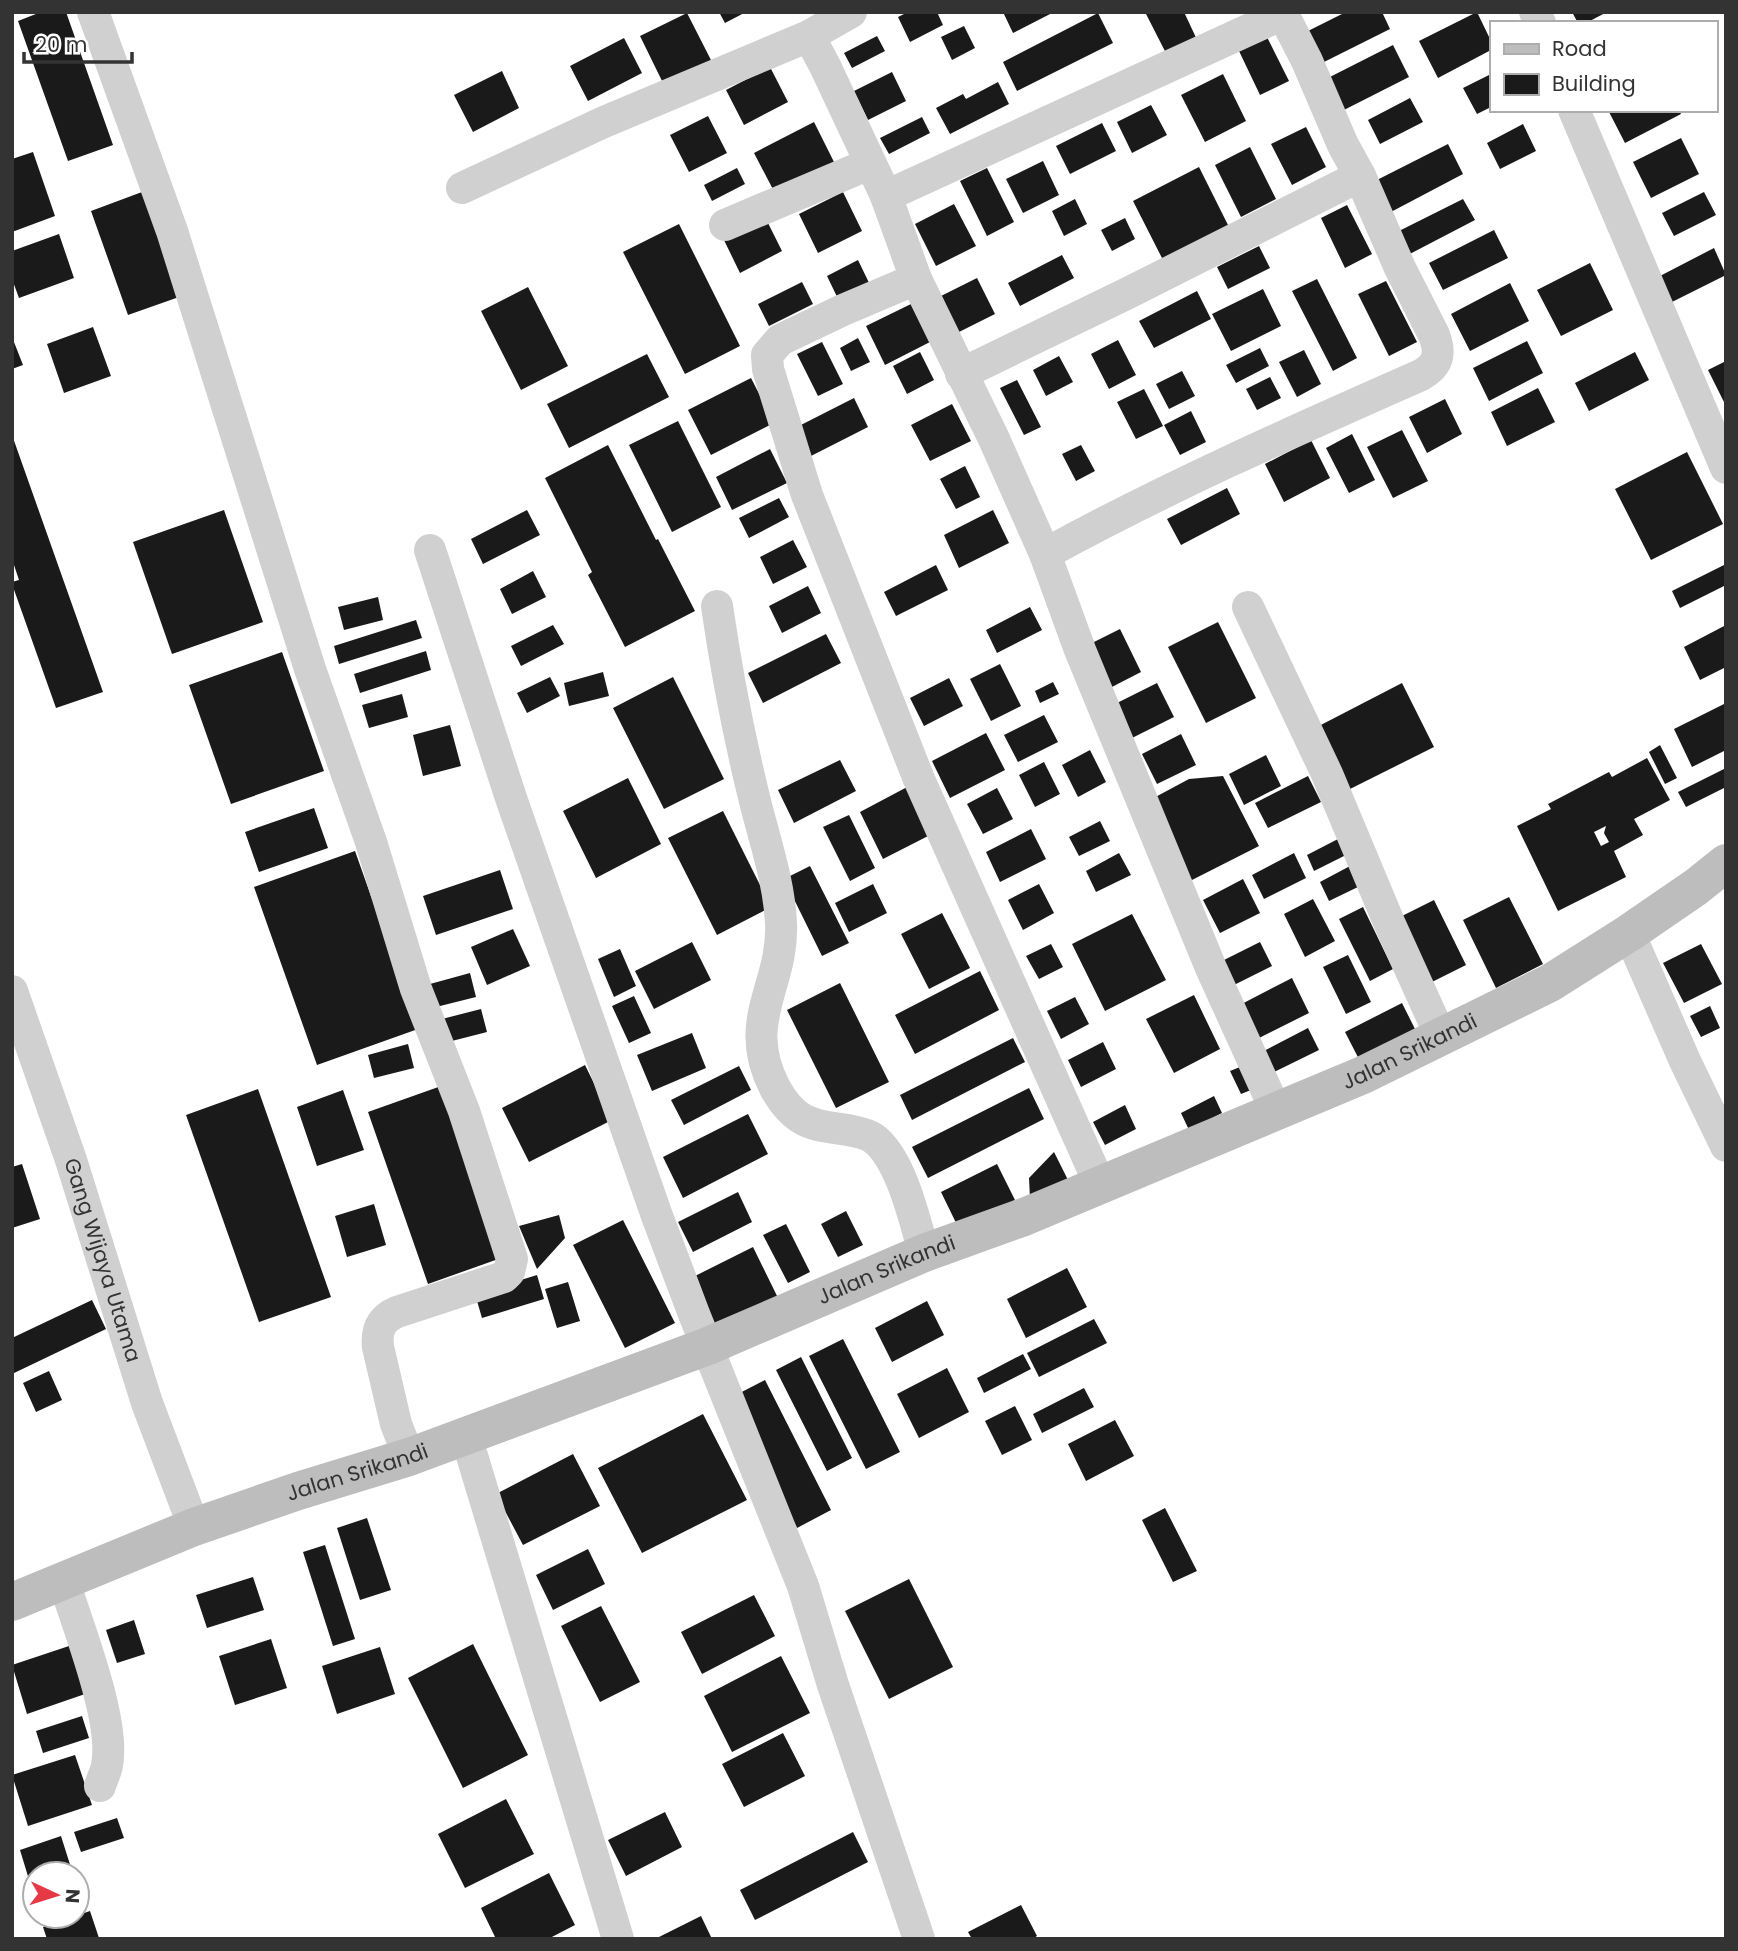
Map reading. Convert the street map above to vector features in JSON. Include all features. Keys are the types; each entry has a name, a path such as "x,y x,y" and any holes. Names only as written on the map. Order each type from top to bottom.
{"street":[{"path":"93,12 172,231 310,669 372,842 416,989 464,1111 512,1259 509,1272 504,1277 397,1312 386,1317 379,1326 377,1347 396,1424 410,1457"},
{"path":"462,188 604,122 809,36 851,12"},
{"path":"886,196 1282,13 1307,61 1400,268 1434,335 1438,358 1431,370 1216,467 1111,518 1045,554"},
{"path":"809,36 886,196 916,279 994,439 1045,554 1080,650 1211,968 1276,1111"},
{"path":"1575,112 1726,468"},
{"path":"725,225 869,164"},
{"path":"961,374 1360,176"},
{"path":"916,279 780,340 767,355 768,369 807,495 918,777 1101,1185"},
{"path":"430,550 657,1216 803,1586 833,1685 919,1939"},
{"path":"717,606 726,671 780,897 782,933 778,960 763,1009 760,1032 764,1059 774,1087 791,1113 820,1127 862,1133 873,1138 887,1153 914,1217 923,1253"},
{"path":"1248,607 1327,774 1441,1037"},
{"name":"Jalan Srikandi","path":"12,1602 194,1527 410,1457 708,1346 923,1253 1024,1217 1363,1075 1550,983 1629,933 1726,863"},
{"path":"1629,933 1726,1146"},
{"name":"Gang Wijaya Utama","path":"12,991 71,1160 147,1403 194,1527"},
{"path":"466,1436 618,1939"},
{"path":"63,1579 91,1666 105,1722 107,1766 100,1786"}],"building":[{"path":"41,12 66,12 113,145 68,161 18,21"},
{"path":"719,12 746,12 725,23"},
{"path":"908,12 937,12 943,25 910,42 898,17"},
{"path":"1003,12 1054,12 1013,33"},
{"path":"1145,12 1184,12 1199,44 1169,59"},
{"path":"1346,12 1382,12 1390,29 1324,62 1308,31"},
{"path":"1477,12 1490,39 1490,51 1438,78 1419,41"},
{"path":"1572,12 1607,12 1590,21 1577,21"},
{"path":"687,13 712,62 664,85 640,36"},
{"path":"1098,13 1113,43 1017,91 1003,62"},
{"path":"964,26 975,48 952,60 941,37"},
{"path":"877,36 885,51 852,68 844,53"},
{"path":"1267,37 1289,81 1260,95 1239,51"},
{"path":"624,38 642,73 588,101 570,66"},
{"path":"1393,45 1409,77 1338,113 1322,81"},
{"path":"770,67 788,102 744,125 726,90"},
{"path":"502,71 519,108 473,132 454,95"},
{"path":"892,72 906,101 868,120 854,91"},
{"path":"1223,74 1246,121 1205,142 1181,95"},
{"path":"1490,74 1490,108 1477,114 1463,88"},
{"path":"998,82 1009,104 950,134 936,108 963,94 966,99"},
{"path":"1410,98 1423,122 1380,144 1368,120"},
{"path":"1151,105 1167,135 1132,153 1117,122"},
{"path":"1609,112 1680,112 1681,114 1625,143"},
{"path":"708,116 727,153 689,172 670,135"},
{"path":"922,117 930,133 889,154 880,138"},
{"path":"814,122 837,168 778,199 754,153"},
{"path":"1102,123 1116,151 1070,174 1056,146"},
{"path":"1523,124 1536,151 1500,169 1487,143"},
{"path":"1306,127 1326,167 1292,185 1271,144"},
{"path":"1681,138 1699,174 1651,198 1633,162"},
{"path":"1448,144 1463,174 1389,213 1373,182"},
{"path":"1250,147 1276,199 1241,217 1215,165"},
{"path":"33,152 55,216 12,232 12,159"},
{"path":"1043,161 1059,195 1023,213 1006,179"},
{"path":"1199,167 1229,227 1163,260 1133,201"},
{"path":"737,168 745,184 712,201 704,185"},
{"path":"987,168 1014,222 987,236 960,181"},
{"path":"142,192 179,297 128,315 91,211"},
{"path":"843,192 862,231 818,253 799,214"},
{"path":"1704,192 1716,215 1674,236 1662,213"},
{"path":"1075,199 1087,224 1064,236 1052,211"},
{"path":"1463,199 1475,220 1404,257 1393,234"},
{"path":"954,204 976,246 936,266 915,224"},
{"path":"1347,205 1372,254 1345,268 1321,218"},
{"path":"765,217 782,251 740,273 723,238"},
{"path":"1125,218 1135,239 1112,251 1101,230"},
{"path":"679,224 740,346 685,374 623,252"},
{"path":"1494,230 1508,258 1443,290 1429,263"},
{"path":"59,234 74,278 19,298 12,279 12,251"},
{"path":"1259,246 1270,268 1228,289 1217,267"},
{"path":"1714,248 1726,275 1672,302 1660,276"},
{"path":"1062,255 1074,278 1020,306 1008,283"},
{"path":"858,260 872,289 841,305 827,276"},
{"path":"1590,263 1613,310 1561,336 1537,290"},
{"path":"977,278 995,314 955,334 937,298"},
{"path":"1317,279 1357,358 1333,371 1292,291"},
{"path":"1386,281 1417,342 1389,356 1358,294"},
{"path":"802,282 813,304 769,326 758,304"},
{"path":"1510,283 1529,321 1470,351 1451,314"},
{"path":"528,287 568,366 521,390 481,311"},
{"path":"1263,289 1281,326 1231,351 1212,314"},
{"path":"1197,291 1211,319 1154,348 1139,321"},
{"path":"911,304 930,342 885,365 866,326"},
{"path":"93,327 111,376 64,393 47,344"},
{"path":"12,337 23,365 12,369"},
{"path":"858,338 870,362 851,371 840,348"},
{"path":"1118,340 1136,375 1109,389 1091,354"},
{"path":"1527,341 1543,373 1489,401 1473,368"},
{"path":"822,342 843,384 818,396 797,354"},
{"path":"1260,348 1269,366 1236,383 1226,365"},
{"path":"1304,350 1321,384 1297,397 1279,362"},
{"path":"920,352 934,380 907,394 893,366"},
{"path":"1635,352 1649,380 1589,411 1575,383"},
{"path":"647,354 669,397 569,448 547,404"},
{"path":"1059,356 1073,382 1046,396 1033,370"},
{"path":"1726,361 1726,406 1708,370"},
{"path":"1182,371 1195,396 1169,409 1156,384"},
{"path":"1270,377 1281,398 1257,410 1246,389"},
{"path":"751,378 774,423 711,455 688,410"},
{"path":"1017,380 1041,427 1024,435 1000,388"},
{"path":"1538,388 1555,422 1507,446 1491,412"},
{"path":"1144,389 1163,426 1136,439 1117,402"},
{"path":"854,398 868,427 809,457 795,428"},
{"path":"1445,399 1462,434 1427,453 1409,417"},
{"path":"952,404 971,441 930,461 911,425"},
{"path":"1191,411 1206,442 1180,455 1164,425"},
{"path":"678,421 721,507 672,532 629,445"},
{"path":"1402,430 1428,481 1393,498 1367,447"},
{"path":"1352,434 1375,480 1349,493 1326,448"},
{"path":"12,435 103,692 56,708 12,584 19,580 12,559"},
{"path":"1311,440 1330,478 1284,502 1265,464"},
{"path":"608,445 695,611 625,647 588,575 592,572 545,478"},
{"path":"1081,445 1095,471 1076,481 1062,454"},
{"path":"770,449 787,483 732,510 716,477"},
{"path":"1687,452 1723,524 1651,560 1615,489"},
{"path":"965,466 980,497 956,509 940,479"},
{"path":"1227,488 1240,514 1181,545 1167,519"},
{"path":"779,498 789,517 749,538 739,518"},
{"path":"224,510 263,622 172,654 133,542"},
{"path":"527,510 540,535 483,564 471,539"},
{"path":"993,510 1009,543 959,568 944,535"},
{"path":"793,540 807,567 773,584 760,557"},
{"path":"1726,564 1726,585 1680,608 1672,591"},
{"path":"936,565 948,590 896,616 884,592"},
{"path":"533,571 546,597 512,614 500,589"},
{"path":"808,586 821,613 782,633 769,606"},
{"path":"378,597 383,620 344,630 338,607"},
{"path":"1030,607 1042,630 997,653 986,630"},
{"path":"416,620 422,638 339,664 334,646"},
{"path":"1218,622 1256,698 1206,723 1168,647"},
{"path":"553,625 564,644 521,666 511,646"},
{"path":"1726,625 1726,667 1700,680 1684,647"},
{"path":"1120,629 1141,672 1106,690 1084,647"},
{"path":"826,634 841,663 763,703 748,673"},
{"path":"426,651 431,670 360,693 354,674"},
{"path":"282,652 324,771 231,804 189,685"},
{"path":"1000,664 1021,706 991,721 970,679"},
{"path":"603,672 609,696 569,706 564,683"},
{"path":"550,677 560,696 527,713 517,693"},
{"path":"673,677 724,779 664,809 613,708"},
{"path":"949,678 963,706 924,726 910,698"},
{"path":"1053,682 1059,694 1040,703 1035,691"},
{"path":"1157,683 1174,717 1126,741 1109,707"},
{"path":"1402,683 1434,747 1346,791 1315,728"},
{"path":"402,694 408,717 369,728 362,705"},
{"path":"1726,703 1726,750 1692,767 1674,729"},
{"path":"1044,715 1058,742 1018,762 1004,735"},
{"path":"450,725 461,766 423,776 413,735"},
{"path":"986,733 1005,770 950,798 932,761"},
{"path":"1181,734 1196,765 1157,784 1142,754"},
{"path":"1660,745 1677,778 1665,784 1649,752"},
{"path":"1090,750 1106,782 1078,797 1062,765"},
{"path":"1266,755 1281,786 1244,805 1229,774"},
{"path":"1647,758 1670,800 1634,819 1643,835 1614,851 1626,877 1558,911 1517,826 1551,809 1548,804 1609,772 1612,777","holes":["1606,826 1604,833 1609,842 1601,846 1594,832"]},
{"path":"840,760 856,791 794,823 778,790"},
{"path":"1044,762 1060,794 1035,807 1019,775"},
{"path":"1726,768 1726,787 1686,807 1678,792"},
{"path":"1223,776 1259,846 1190,881 1148,801 1189,779"},
{"path":"1308,776 1321,802 1268,828 1255,803"},
{"path":"628,778 661,844 596,878 563,811"},
{"path":"909,786 932,834 883,859 860,812"},
{"path":"997,788 1013,819 983,834 967,804"},
{"path":"314,808 328,848 259,872 245,832"},
{"path":"723,811 771,907 717,935 668,838"},
{"path":"849,815 875,868 850,881 823,827"},
{"path":"1100,821 1110,841 1079,856 1069,837"},
{"path":"1031,829 1046,859 1000,882 986,852"},
{"path":"1338,839 1346,855 1314,871 1307,855"},
{"path":"355,851 418,1029 317,1065 254,887"},
{"path":"1119,853 1131,875 1096,892 1086,871"},
{"path":"1294,853 1306,878 1264,899 1252,875"},
{"path":"810,866 849,943 822,956 784,879"},
{"path":"1350,866 1360,886 1329,901 1320,882"},
{"path":"500,870 513,909 436,935 423,896"},
{"path":"1243,879 1260,913 1220,933 1203,900"},
{"path":"873,884 887,913 849,932 835,903"},
{"path":"1039,884 1054,913 1023,930 1008,900"},
{"path":"1509,897 1543,964 1496,988 1463,920"},
{"path":"1313,899 1335,941 1305,957 1284,914"},
{"path":"1434,900 1466,965 1430,983 1398,918"},
{"path":"1363,907 1393,969 1370,981 1339,919"},
{"path":"942,913 970,968 929,989 901,934"},
{"path":"1132,914 1166,980 1105,1011 1072,944"},
{"path":"513,929 530,966 487,985 471,947"},
{"path":"692,942 711,980 654,1009 635,971"},
{"path":"1260,942 1272,966 1234,985 1222,961"},
{"path":"1051,944 1063,967 1039,979 1026,956"},
{"path":"1701,944 1722,984 1684,1003 1663,963"},
{"path":"620,949 636,986 614,997 598,959"},
{"path":"1348,955 1371,1002 1346,1014 1323,967"},
{"path":"980,971 999,1010 915,1054 895,1015"},
{"path":"470,973 476,997 436,1007 430,984"},
{"path":"1292,978 1309,1013 1249,1043 1232,1009"},
{"path":"840,983 889,1082 836,1108 787,1010"},
{"path":"1194,995 1220,1049 1174,1073 1146,1019"},
{"path":"634,996 651,1033 629,1043 612,1006"},
{"path":"1075,997 1089,1024 1061,1039 1047,1011"},
{"path":"1402,1003 1419,1037 1362,1065 1345,1032"},
{"path":"1710,1006 1720,1028 1701,1037 1690,1016"},
{"path":"481,1009 487,1032 448,1042 442,1019"},
{"path":"1308,1028 1319,1050 1268,1075 1258,1054"},
{"path":"692,1033 706,1068 652,1091 637,1055"},
{"path":"1013,1038 1025,1062 912,1120 900,1095"},
{"path":"1103,1042 1116,1069 1081,1087 1068,1060"},
{"path":"408,1044 414,1068 374,1078 368,1055"},
{"path":"585,1065 612,1120 529,1162 502,1108"},
{"path":"739,1066 751,1090 684,1125 671,1100"},
{"path":"1240,1067 1251,1090 1241,1094 1230,1071"},
{"path":"444,1085 504,1257 428,1284 368,1112"},
{"path":"1029,1088 1044,1119 928,1178 912,1147"},
{"path":"258,1089 331,1297 259,1322 186,1115"},
{"path":"343,1090 364,1150 317,1166 297,1107"},
{"path":"1214,1096 1222,1113 1189,1130 1181,1113"},
{"path":"1125,1105 1136,1129 1105,1145 1093,1122"},
{"path":"748,1114 768,1154 683,1198 663,1157"},
{"path":"1054,1152 1069,1182 1030,1199 1029,1178"},
{"path":"22,1164 40,1219 12,1228 12,1167"},
{"path":"997,1164 1015,1200 959,1229 941,1192"},
{"path":"738,1192 752,1222 693,1252 678,1222"},
{"path":"374,1204 386,1245 347,1257 335,1216"},
{"path":"846,1211 863,1245 838,1257 821,1224"},
{"path":"559,1215 565,1238 537,1269 519,1226"},
{"path":"623,1220 675,1323 625,1348 573,1245"},
{"path":"786,1224 810,1272 788,1283 763,1235"},
{"path":"753,1247 779,1300 713,1334 687,1280"},
{"path":"1067,1268 1087,1307 1026,1338 1007,1299"},
{"path":"537,1275 544,1299 482,1318 475,1294"},
{"path":"568,1282 580,1321 557,1328 545,1289"},
{"path":"92,1300 106,1329 12,1374 12,1338"},
{"path":"927,1301 944,1335 892,1362 875,1328"},
{"path":"1094,1319 1107,1343 1039,1377 1027,1353"},
{"path":"843,1339 900,1452 866,1469 809,1356"},
{"path":"1023,1354 1031,1369 984,1393 977,1378"},
{"path":"801,1357 852,1458 827,1471 776,1370"},
{"path":"947,1368 969,1412 919,1438 897,1394"},
{"path":"49,1371 62,1400 36,1412 23,1383"},
{"path":"765,1380 831,1510 797,1528 732,1397"},
{"path":"1084,1388 1094,1407 1042,1433 1033,1414"},
{"path":"1015,1406 1032,1440 1002,1455 985,1421"},
{"path":"703,1414 747,1500 642,1553 598,1468"},
{"path":"1115,1420 1134,1456 1086,1481 1068,1444"},
{"path":"573,1454 600,1506 523,1545 496,1494"},
{"path":"1165,1508 1197,1571 1173,1582 1142,1520"},
{"path":"367,1518 391,1590 360,1600 337,1528"},
{"path":"325,1545 355,1639 333,1646 303,1552"},
{"path":"588,1549 605,1584 553,1610 536,1575"},
{"path":"253,1577 264,1610 207,1628 196,1595"},
{"path":"909,1579 953,1667 889,1699 845,1611"},
{"path":"754,1595 775,1636 702,1674 681,1632"},
{"path":"601,1606 640,1682 600,1702 561,1626"},
{"path":"134,1620 145,1654 117,1663 106,1630"},
{"path":"271,1639 287,1688 235,1705 219,1656"},
{"path":"473,1644 528,1755 463,1788 408,1678"},
{"path":"72,1645 88,1693 27,1714 12,1665"},
{"path":"380,1647 395,1694 337,1714 322,1666"},
{"path":"781,1656 810,1713 732,1752 704,1696"},
{"path":"82,1716 89,1738 43,1753 36,1731"},
{"path":"783,1733 805,1776 744,1807 722,1764"},
{"path":"75,1755 92,1805 28,1826 12,1775"},
{"path":"506,1799 534,1854 465,1888 438,1834"},
{"path":"665,1812 682,1847 626,1876 608,1840"},
{"path":"117,1818 124,1838 81,1852 74,1832"},
{"path":"853,1832 868,1862 755,1920 740,1890"},
{"path":"61,1836 69,1860 23,1860 20,1850"},
{"path":"549,1873 575,1925 548,1939 496,1939 481,1908"},
{"path":"1021,1905 1037,1936 1032,1939 972,1939 968,1932"},
{"path":"91,1914 99,1938 47,1939 44,1930 91,1930"},
{"path":"701,1916 712,1939 655,1939"}]}
